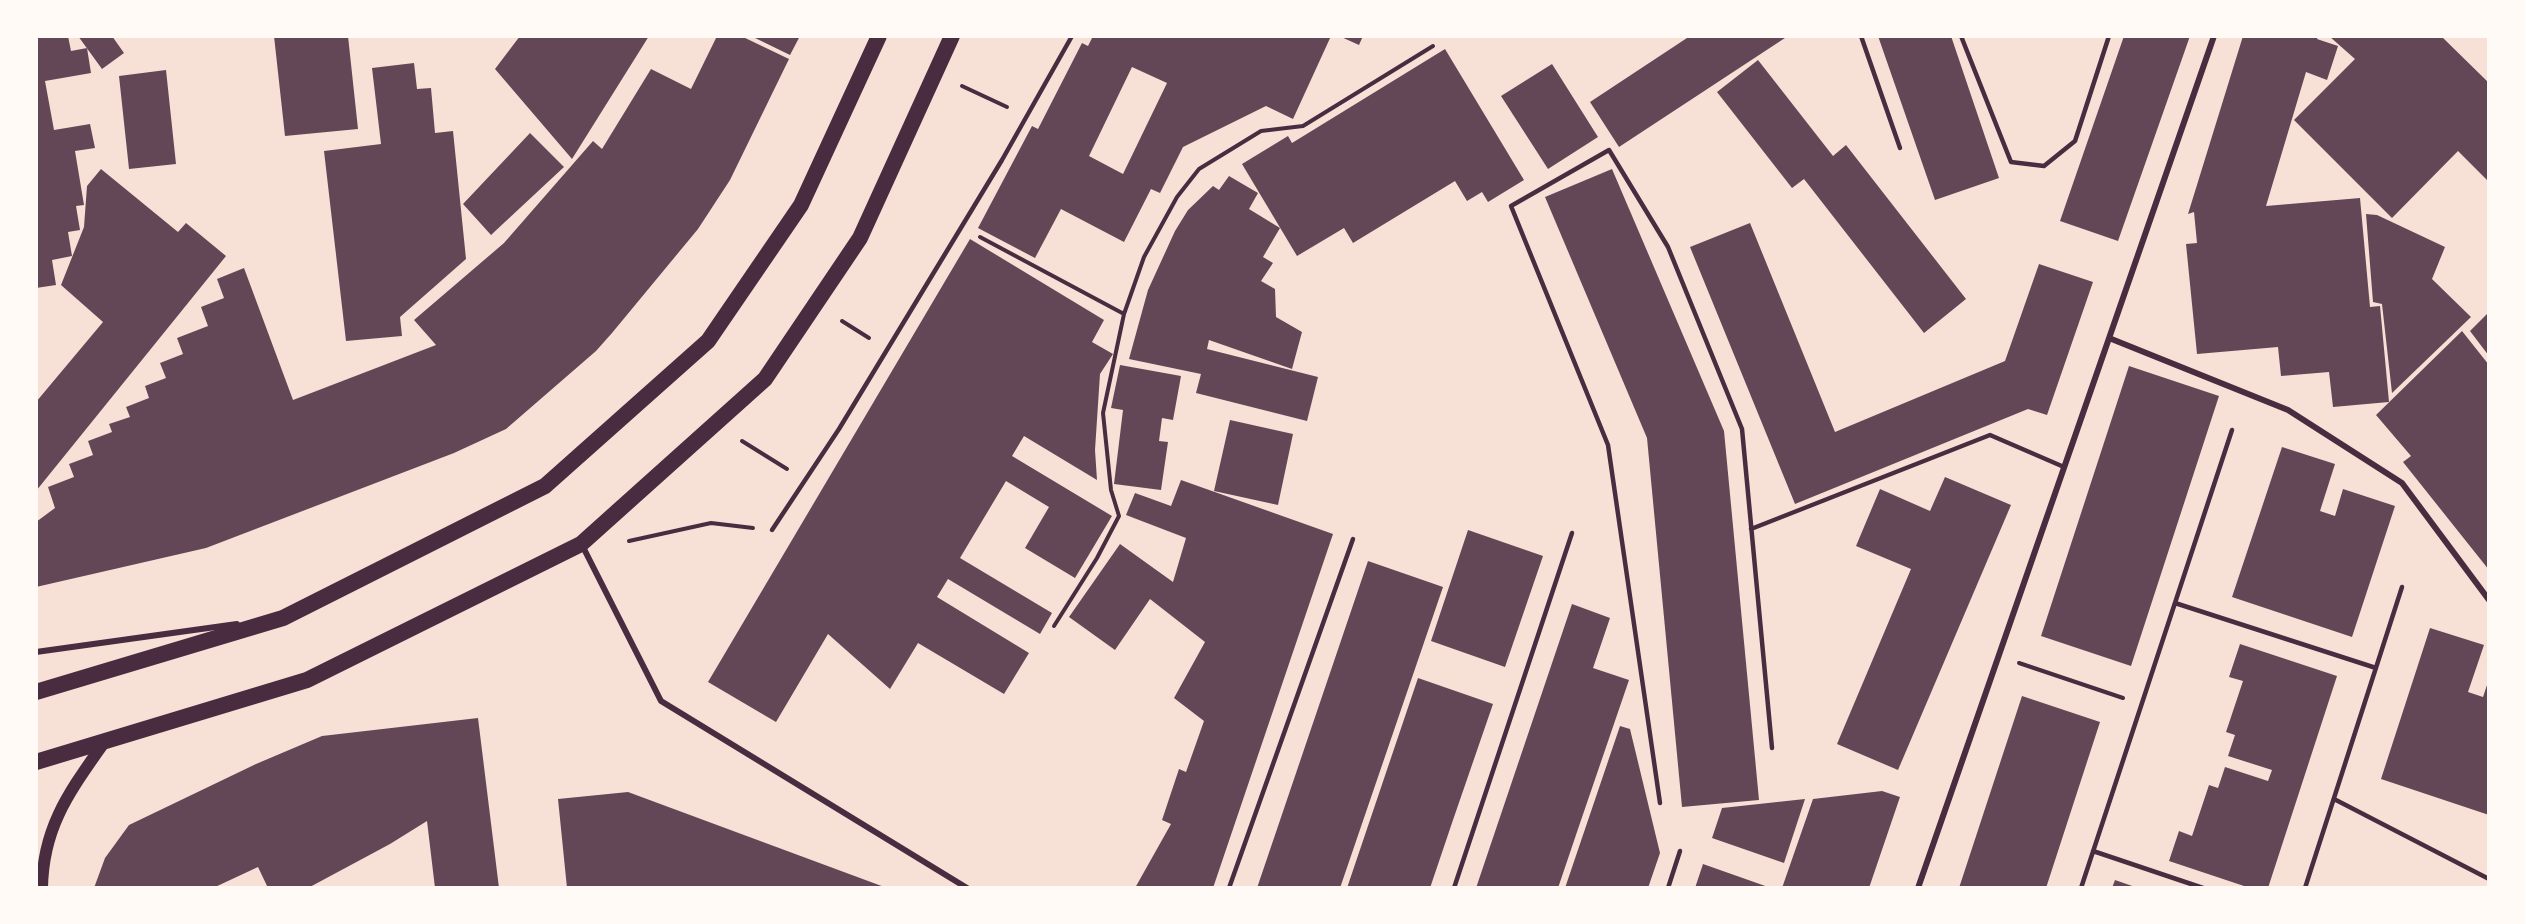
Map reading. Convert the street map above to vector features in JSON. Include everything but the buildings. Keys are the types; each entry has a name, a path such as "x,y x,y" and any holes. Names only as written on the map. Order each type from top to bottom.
{"highway":[{"path":"36,692 283,618 545,486 708,340 801,205 879,36"},
{"path":"36,762 307,680 581,544 765,379 860,238 952,36"}],"main road":[{"path":"42,888 43,863 62,804 105,741"}],"street":[{"path":"1918,888 2214,36"},
{"path":"2109,338 2288,410 2402,483 2489,600"},
{"path":"581,544 661,701 967,888"},
{"path":"36,652 283,618"}],"lane":[{"path":"772,530 806,482 887,349 1027,116 1072,36"},
{"path":"1861,36 1900,148"},
{"path":"1961,36 2011,162 2044,166 2075,141 2109,36"},
{"path":"1660,803 1608,445 1511,206 1609,150 1668,247 1742,429 1772,748"},
{"path":"2081,888 2232,430"},
{"path":"1751,528 1990,435 2064,467"},
{"path":"1454,888 1572,533"},
{"path":"1229,888 1353,539"},
{"path":"2305,888 2402,587"},
{"path":"2175,603 2376,668"},
{"path":"2334,799 2489,879"},
{"path":"1668,888 1680,851"},
{"path":"2093,851 2203,888"}],"path":[{"path":"1054,626 1097,558 1119,516 1111,490 1103,413 1124,314 1144,258 1177,197 1198,169 1261,131 1303,126 1433,46"},
{"path":"962,86 1027,116"},
{"path":"961,227 1124,314"},
{"path":"842,321 887,349"},
{"path":"742,441 806,482"},
{"path":"628,541 711,522 772,530"},
{"path":"1998,657 2142,704"}]}
